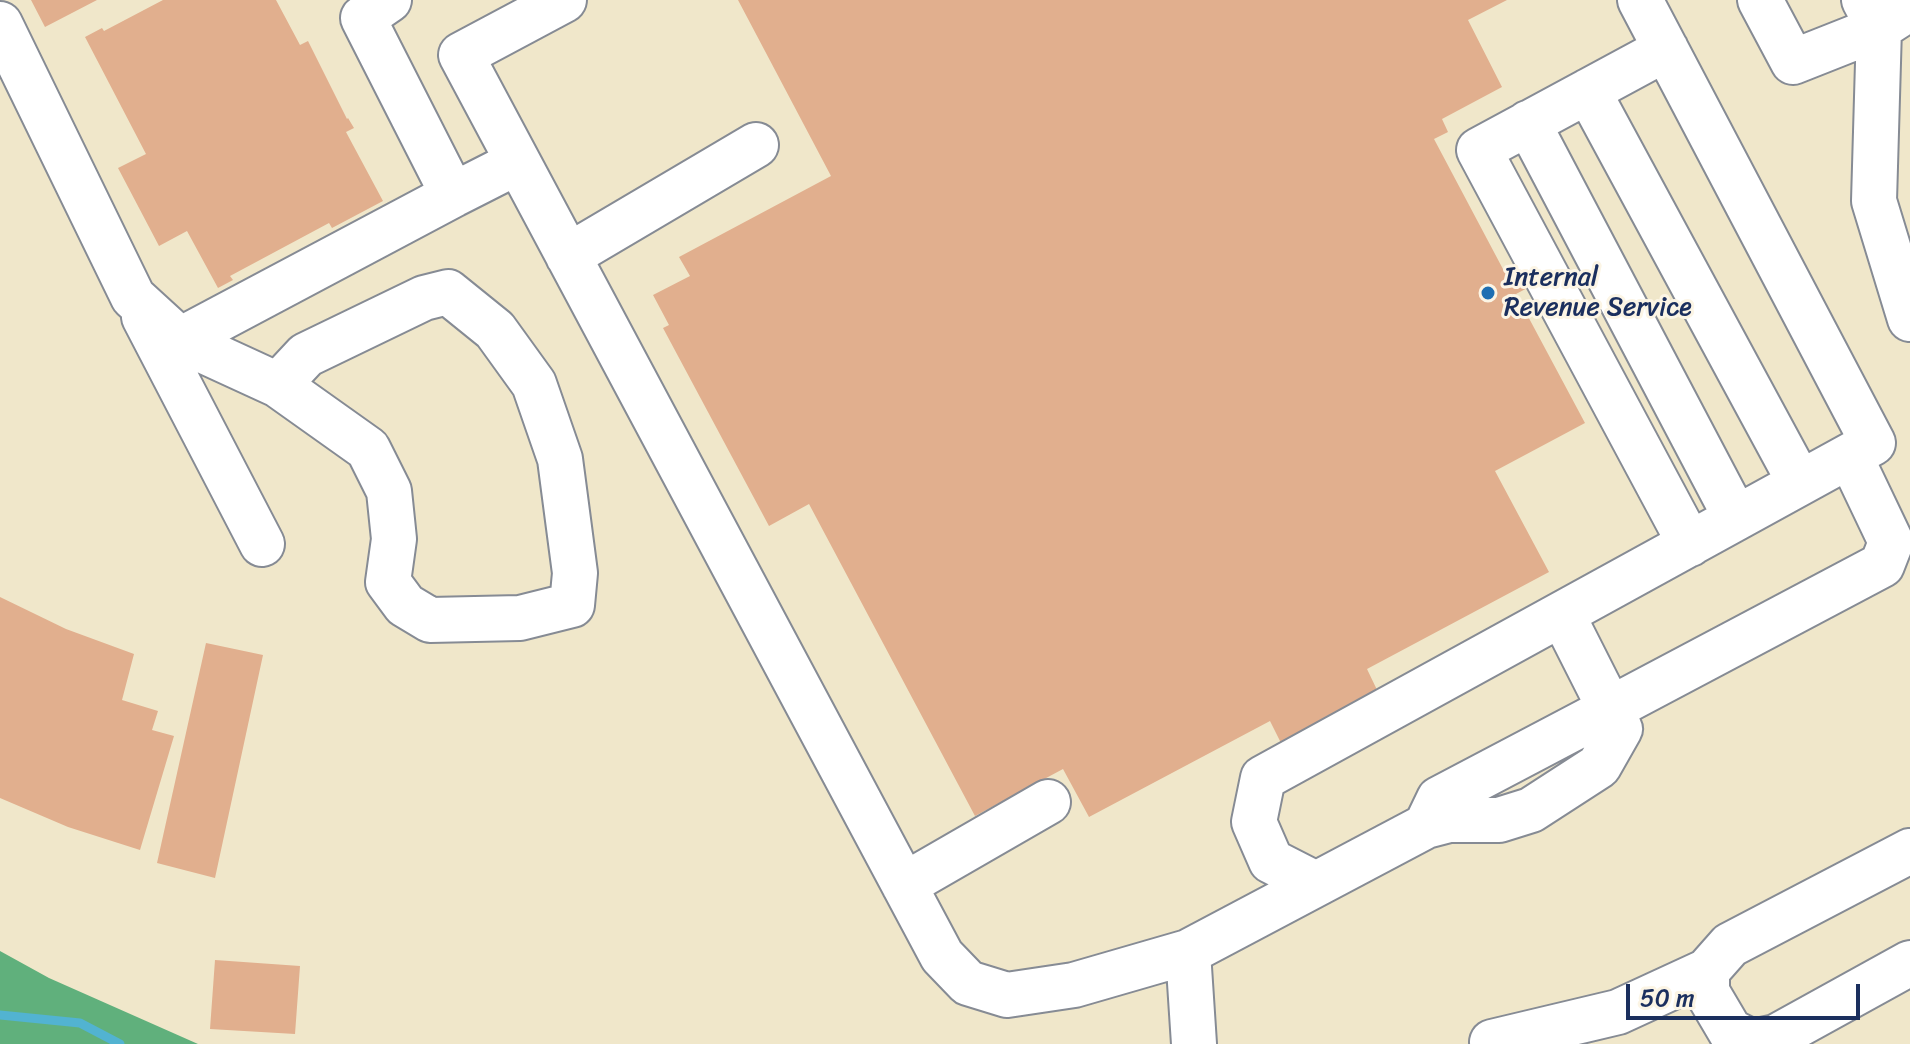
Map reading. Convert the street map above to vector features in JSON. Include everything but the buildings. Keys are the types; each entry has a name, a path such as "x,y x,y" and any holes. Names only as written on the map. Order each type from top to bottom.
{"lane":[{"path":"389,0 363,18 453,195"},
{"path":"1316,884 1271,861 1254,822 1263,778 1873,443 1640,0"},
{"path":"1760,0 1793,62 1884,12"},
{"path":"536,7 461,55 942,956 968,983 1007,995 1074,985 1188,952 1426,826 1449,820 1499,820 1531,810 1573,786 1599,766 1620,729 1562,614"},
{"path":"1884,12 1874,201 1910,319"},
{"path":"0,24 133,297 262,544"},
{"path":"1666,49 1479,150 1690,544"},
{"path":"1588,91 1800,483"},
{"path":"1528,123 1736,518"},
{"path":"568,256 756,145"},
{"path":"180,340 518,162"},
{"path":"133,297 180,340 278,385 368,449 389,491 394,539 388,582 405,605 430,620 520,618 572,605 575,573 560,459 534,384 495,330 448,292 424,298 306,355 278,385"},
{"path":"1610,709 1896,560 1891,542 1850,456"},
{"path":"904,885 1048,802"},
{"path":"1492,1042 1618,1012 1707,971 1730,945 1910,851"},
{"path":"1188,952 1194,1044"},
{"path":"1707,971 1707,992 1730,1031 1752,1042 1776,1037 1910,963"}],"green space":[{"path":"0,951 49,978 198,1044 0,1044"}],"waterway":[{"path":"0,1015 80,1023 120,1044"}],"place":[{"name":"Internal Revenue Service","path":"1488,293"}]}
